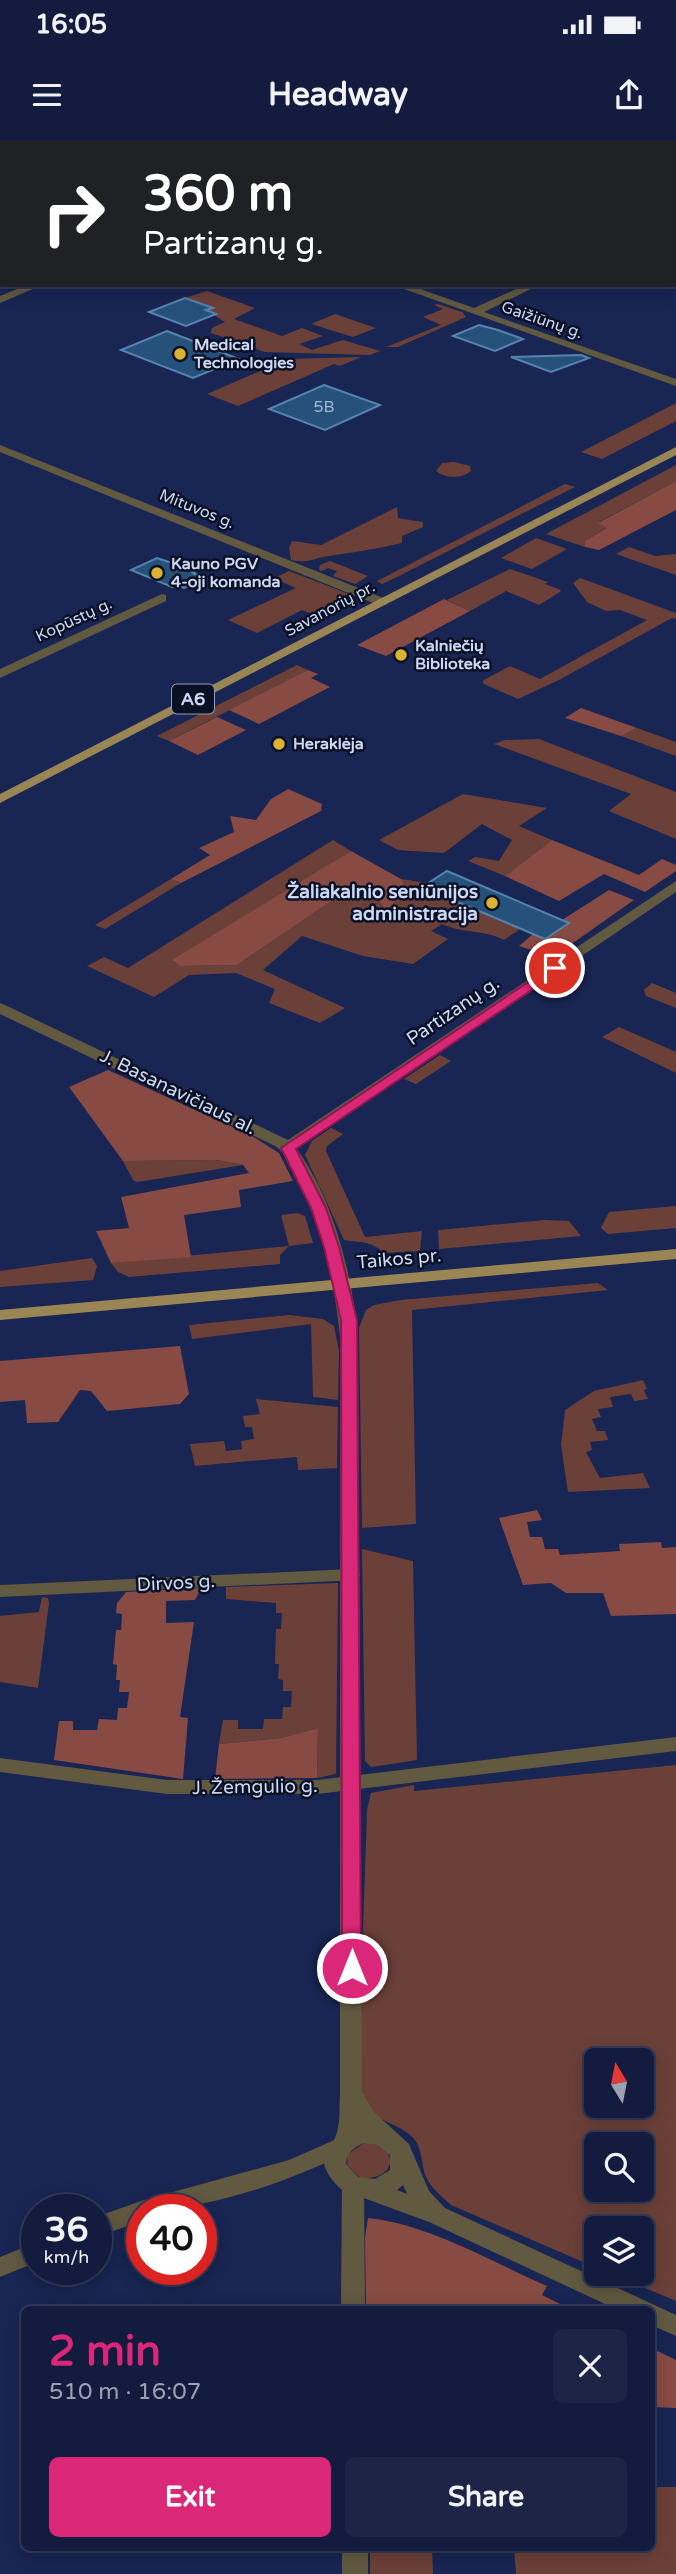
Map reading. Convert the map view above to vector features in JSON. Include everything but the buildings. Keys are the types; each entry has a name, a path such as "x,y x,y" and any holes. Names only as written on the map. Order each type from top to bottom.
{"main road":[{"name":"Savanorių pr.","path":"0,799 676,450"},
{"name":"Taikos pr.","path":"0,1315 676,1254"}],"street":[{"path":"0,300 32,287"},
{"name":"Gaižiūnų g.","path":"404,287 676,383"},
{"path":"474,312 530,287"},
{"name":"Mituvos g.","path":"0,448 382,602"},
{"name":"Kopūstų g.","path":"0,674 162,598"},
{"name":"Partizanų g.","path":"288,1148 676,885"},
{"name":"J. Basanavičiaus al.","path":"0,1008 261,1132 288,1148"},
{"path":"288,1148 318,1208 342,1285 349,1320 352,2093 350,2123 334,2161 354,2184 380,2188 397,2178 403,2161"},
{"name":"Dirvos g.","path":"0,1591 351,1575"},
{"name":"J. Žemgulio g.","path":"0,1765 167,1787 317,1787 676,1744"},
{"path":"352,2093 366,2118 401,2151 421,2198 437,2215"},
{"path":"203,2194 294,2168 363,2134 384,2136"},
{"path":"294,2168 354,2184 437,2215 633,2306"},
{"path":"354,2184 354,2306"},
{"path":"0,2267 21,2258"},
{"path":"655,2316 676,2326"},
{"path":"355,2551 355,2574"}],"shaded area":[{"path":"207,291 255,308 234,319 282,336 302,328 323,336 299,344 312,350 343,340 380,351 370,355 265,352 211,333 212,328 225,322 206,310 212,307 185,298"},
{"path":"434,305 462,312 466,317 398,347 386,347 441,325 423,317 443,309"},
{"path":"335,314 376,328 353,337 311,324"},
{"path":"361,357 340,366 334,364 238,406 207,394 288,359"},
{"path":"676,403 676,421 602,459 581,452"},
{"path":"454,462 470,466 471,471 454,477 436,471 442,463"},
{"path":"676,465 676,481 599,522 607,528 585,541 585,547 546,534"},
{"path":"676,481 676,510 599,550 585,547 585,541 607,528 598,523"},
{"path":"565,484 575,487 393,579 382,584 377,581"},
{"path":"397,507 398,518 423,522 423,527 402,536 402,543 306,561 291,560 289,548 292,541 321,545"},
{"path":"536,538 567,549 532,569 501,558"},
{"path":"629,547 655,556 676,554 676,575 616,554"},
{"path":"330,561 368,576 355,584 333,576 337,571 319,569 320,565"},
{"path":"510,569 548,582 545,584 561,590 539,605 506,591 470,611 447,600"},
{"path":"289,571 349,594 350,599 319,617 302,610 257,633 228,620 296,588 280,581 260,590 254,588"},
{"path":"580,578 676,613 676,619 672,618 559,680 518,699 484,684 482,681 510,666 540,679 647,620 620,610 606,611 587,602 573,583"},
{"path":"444,599 470,611 386,656 357,645"},
{"path":"297,665 308,670 169,741 157,736"},
{"path":"308,670 318,674 311,678 330,687 259,724 229,710"},
{"path":"581,708 637,728 621,736 565,718"},
{"path":"217,717 246,730 198,755 169,741"},
{"path":"637,728 676,742 676,756 621,736"},
{"path":"539,739 676,792 676,839 609,811 631,794 494,744 505,740"},
{"path":"288,789 322,804 321,811 181,883 171,879 210,855 199,848 234,832 230,816 256,820 271,799"},
{"path":"463,794 547,808 519,826 552,840 505,876 468,861 475,857 499,861 512,840 482,824 444,853 398,850 379,840"},
{"path":"333,840 351,851 173,961 180,966 237,965 355,885 372,889 385,911 406,887 401,879 428,883 423,887 520,929 504,940 442,924 431,931 448,939 413,964 363,956 302,936 263,970 345,1008 320,1023 269,1003 275,989 236,973 189,975 154,997 87,966 104,957 128,968"},
{"path":"552,840 639,875 662,859 676,865 676,871 645,892 604,874 559,901 505,876"},
{"path":"351,851 401,879 406,887 386,912 372,889 355,885 237,965 180,966 172,960"},
{"path":"171,879 181,883 105,929 95,925"},
{"path":"609,890 634,900 553,957 519,946 533,934 545,939 568,923 562,920"},
{"path":"652,983 676,993 676,1008 646,996 644,990"},
{"path":"619,1027 676,1052 676,1073 602,1037"},
{"path":"440,1055 451,1061 416,1084 404,1079"},
{"path":"108,1070 252,1136 279,1153 293,1181 239,1190 241,1207 184,1215 191,1257 111,1263 96,1231 129,1228 121,1197 249,1173 243,1165 217,1160 123,1161 69,1087"},
{"path":"331,1128 343,1134 327,1146 326,1151 365,1237 422,1231 420,1251 384,1253 369,1244 344,1240 305,1155 312,1141"},
{"path":"216,1160 243,1165 137,1182 133,1180 123,1161"},
{"path":"676,1206 676,1228 608,1234 601,1228 609,1212"},
{"path":"297,1213 305,1216 313,1243 289,1246 281,1215"},
{"path":"545,1220 569,1221 581,1236 439,1249 438,1230"},
{"path":"289,1246 280,1255 280,1264 129,1277 118,1272 111,1263"},
{"path":"92,1258 97,1266 93,1280 0,1287 0,1271"},
{"path":"598,1283 608,1290 412,1310 416,1524 362,1528 359,1328 366,1310 374,1305 401,1300"},
{"path":"289,1315 323,1319 334,1326 339,1351 338,1400 313,1397 311,1324 192,1339 189,1325"},
{"path":"180,1346 189,1394 180,1404 107,1411 91,1391 80,1390 58,1422 27,1423 25,1400 0,1402 0,1361"},
{"path":"643,1380 648,1399 634,1401 631,1394 610,1397 613,1407 598,1409 601,1417 592,1419 597,1431 605,1431 608,1440 590,1442 592,1450 586,1452 600,1478 643,1473 650,1488 568,1492 561,1445 565,1410 594,1391"},
{"path":"256,1399 338,1407 337,1468 298,1470 297,1457 195,1466 190,1444 224,1441 226,1451 242,1449 241,1441 254,1439 252,1427 245,1427 243,1416 260,1414"},
{"path":"537,1510 542,1520 527,1522 530,1537 542,1537 545,1549 558,1549 560,1555 620,1551 619,1544 661,1542 662,1548 676,1547 676,1614 611,1616 603,1593 566,1593 551,1583 523,1585 499,1518"},
{"path":"362,1549 413,1561 417,1760 371,1767 365,1761"},
{"path":"338,1583 336,1774 317,1778 318,1728 281,1738 219,1744 223,1720 238,1720 238,1729 263,1729 264,1719 282,1719 283,1707 291,1707 292,1691 283,1691 283,1680 278,1679 279,1664 275,1664 276,1629 281,1629 282,1613 276,1613 276,1603 226,1599 226,1587"},
{"path":"201,1588 195,1600 166,1601 166,1623 194,1622 180,1717 188,1718 183,1779 54,1760 59,1721 73,1721 73,1730 97,1730 99,1719 117,1720 118,1708 127,1708 129,1692 119,1692 120,1680 116,1680 117,1665 113,1664 116,1630 121,1630 122,1614 116,1613 117,1603 126,1592"},
{"path":"42,1597 48,1598 49,1603 38,1688 0,1682 0,1616 39,1612"},
{"path":"318,1728 317,1778 215,1779 219,1744 281,1738"},
{"path":"676,1765 676,2301 641,2286 654,2286 654,2216 584,2216 584,2262 451,2205 428,2181 415,2140 374,2114 363,2102 358,2081 367,1810 371,1793 414,1785 414,1791"},
{"path":"364,2143 376,2144 389,2154 388,2168 382,2174 360,2178 347,2165 348,2154"},
{"path":"368,2218 414,2228 459,2245 547,2286 542,2295 564,2306 366,2306 365,2238"},
{"path":"655,2350 676,2360 676,2408 655,2407"},
{"path":"655,2487 676,2487 676,2574 516,2574 514,2551 655,2551"},
{"path":"370,2551 432,2551 433,2574 370,2574"}],"place":[{"name":"Medical Technologies","path":"180,354"},
{"name":"Kauno PGV 4-oji komanda","path":"157,573"},
{"name":"Kalniečių Biblioteka","path":"401,655"},
{"name":"Heraklėja","path":"279,744"},
{"name":"Žaliakalnio seniūnijos administracija","path":"492,903"}],"route":[{"path":"352,1968 349,1320 342,1285 318,1208 302,1171 288,1148 555,968"}]}
